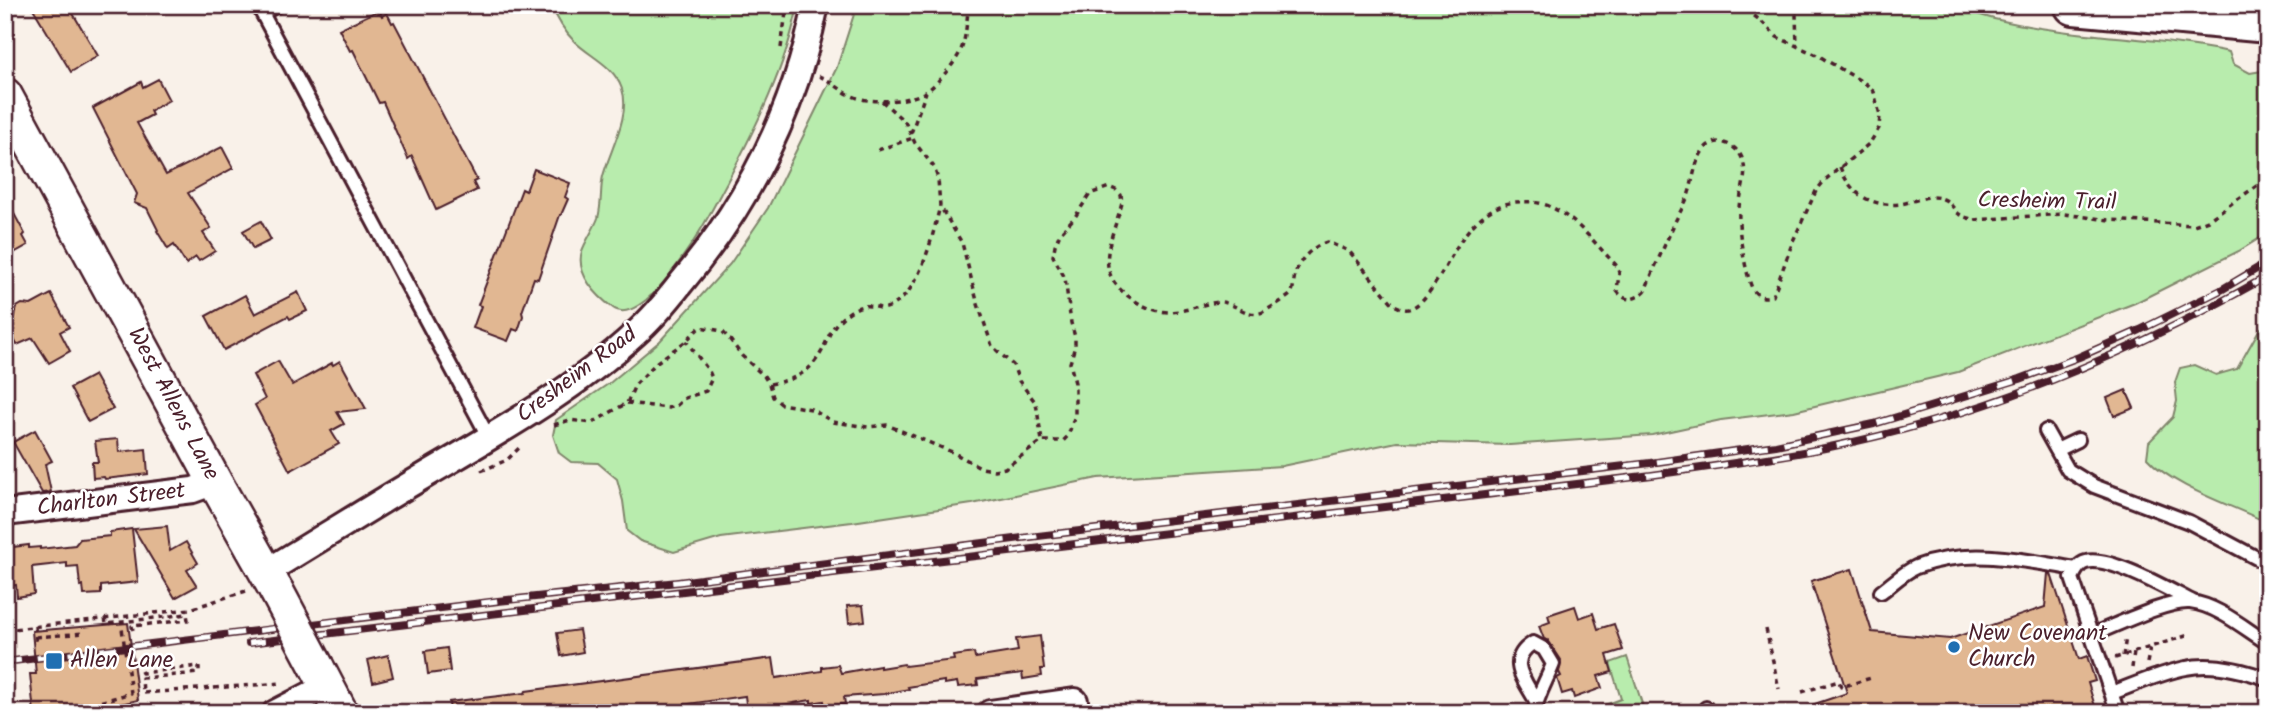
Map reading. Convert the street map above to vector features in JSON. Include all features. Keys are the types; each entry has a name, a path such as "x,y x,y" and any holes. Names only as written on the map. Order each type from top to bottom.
{"main road":[{"path":"2074,5 2268,23"},
{"name":"West Allens Lane","path":"5,95 215,482 265,584 328,689"}],"street":[{"name":"Cresheim Road","path":"265,584 558,393 619,348 652,317 709,250 739,206 773,140 800,69 816,5"},
{"name":"Charlton Street","path":"5,513 193,491 215,482"},
{"path":"275,713 328,689"},
{"path":"990,713 1075,701"}],"lane":[{"path":"277,5 260,9 489,438"},
{"path":"2046,431 2068,470 2094,486 2189,522 2268,564"},
{"path":"2057,450 2078,440"},
{"path":"1881,592 1915,568 1964,555 2020,559 2076,569"},
{"path":"2118,713 2072,578 2076,569 2086,562 2105,563 2138,575 2193,603 2215,610 2268,643"},
{"path":"2091,635 2177,602 2193,603"},
{"path":"2112,693 2188,667 2223,667 2267,677"}],"path":[{"path":"781,55 787,5"},
{"path":"878,150 912,135 927,91 950,68 960,53 965,41 969,5"},
{"path":"549,427 570,420 592,423 627,403 635,385 657,362 700,327 722,331 742,356 764,376 773,397 781,404 811,410 833,422 867,427 887,425 952,452 982,468 1005,468 1042,441 1063,440 1068,436 1075,415 1075,383 1070,363 1075,337 1065,278 1054,256 1055,245 1060,233 1075,217 1090,194 1109,187 1121,195 1122,203 1107,260 1107,272 1120,290 1139,304 1158,312 1196,309 1215,302 1227,302 1254,314 1262,312 1289,295 1300,264 1317,245 1327,242 1349,251 1394,304 1404,309 1412,308 1438,281 1465,233 1496,206 1521,202 1536,202 1551,207 1581,227 1617,266 1617,291 1622,298 1629,300 1645,291 1689,195 1694,169 1706,146 1722,142 1740,153 1744,163 1745,175 1739,204 1739,238 1749,286 1760,296 1773,296 1793,241 1816,191 1875,137 1881,115 1874,92 1866,85 1819,56 1777,37 1740,5"},
{"path":"1791,5 1796,15 1797,46"},
{"path":"813,74 828,79 852,96 867,100 882,101 927,91"},
{"path":"769,384 791,380 815,363 838,322 850,312 862,305 886,308 895,303 906,292 928,253 940,206 938,179 934,167 905,122 882,101"},
{"name":"Cresheim Trail","path":"1840,167 1846,182 1866,199 1899,204 1932,197 1943,199 1961,216 1974,220 2064,215 2194,225 2208,220 2268,178"},
{"path":"940,206 962,243 992,346 1013,365 1020,381 1036,403 1042,441"},
{"path":"627,403 668,408 705,391 710,386 712,378 709,371 686,341"},
{"path":"5,629 190,608 265,584"},
{"path":"105,618 106,624 187,614 188,620 132,626 133,630"},
{"path":"35,626 36,639 85,633"},
{"path":"82,706 131,693 122,628"},
{"path":"1766,629 1779,689"},
{"path":"2110,660 2189,635"},
{"path":"141,671 199,666 198,673 142,678 143,693 287,682"},
{"path":"1801,692 1839,681 1841,687 1871,678"}],"green space":[{"path":"551,5 798,5 786,51 769,96 707,220 653,294 635,308 626,311 613,308 594,291 585,276 581,260 582,251 598,218 603,176 622,121 622,89 608,67 570,37"},
{"path":"857,5 1952,5 1987,17 2027,26 2229,52 2233,64 2250,73 2268,70 2268,233 2239,251 2135,303 1958,372 1794,411 1721,420 1652,435 1510,445 1397,442 1282,466 1098,478 972,504 721,538 674,552 640,541 627,531 617,479 598,463 571,462 559,453 553,435 556,420 611,382 660,341 730,264 768,208 837,67"},
{"path":"2268,322 2268,523 2187,487 2147,458 2149,442 2173,417 2177,401 2175,382 2180,368 2194,365 2216,375 2237,369 2259,330"},
{"path":"1627,657 1645,713 1598,713 1597,708 1621,699 1610,663"}],"building":[{"path":"31,5 68,5 98,56 71,72"},
{"path":"379,10 382,16 387,13 392,23 394,22 477,180 473,182 477,190 436,210 412,156 408,159 383,102 379,103 353,50 350,51 339,29"},
{"path":"158,79 169,100 150,111 152,115 137,123 166,175 222,147 233,168 188,193 211,228 203,233 215,251 199,261 196,257 186,264 174,245 168,249 147,208 134,203 137,194 93,108 141,82 143,87"},
{"path":"534,169 570,183 565,197 568,199 538,279 534,278 518,331 513,329 508,341 473,328 481,306 478,305 522,189 526,191"},
{"path":"5,197 28,245 12,254 5,245"},
{"path":"261,221 271,240 253,249 243,231"},
{"path":"298,292 307,311 290,319 288,316 224,350 206,316 245,295 255,314"},
{"path":"51,294 69,327 60,332 70,351 49,363 33,338 17,345 5,322 15,316 17,307 22,304 31,305"},
{"path":"278,361 292,385 340,361 366,409 337,412 344,424 331,431 339,444 290,471 255,405 265,399 253,375"},
{"path":"94,375 113,409 88,422 70,388"},
{"path":"2126,390 2134,408 2114,416 2107,398"},
{"path":"35,430 52,461 45,464 51,492 42,493 13,442"},
{"path":"118,439 119,452 146,449 148,474 93,478 92,462 98,462 95,441"},
{"path":"167,526 170,551 186,542 198,563 187,570 197,586 175,598 134,529"},
{"path":"132,529 138,582 101,586 101,594 84,595 78,566 67,567 67,563 32,567 34,594 17,597 16,585 5,587 5,548 29,545 29,548 40,549 75,545 80,539 110,536 110,532"},
{"name":"New Covenant Church","path":"1852,569 1872,632 1950,639 2045,607 2048,573 2051,574 2079,659 2087,656 2095,681 2088,683 2097,713 1797,713 1797,710 1847,693 1811,581"},
{"path":"863,605 865,621 849,623 847,606"},
{"path":"1575,606 1579,618 1593,613 1598,629 1614,624 1623,650 1607,655 1612,672 1598,676 1602,688 1574,698 1572,691 1562,694 1557,678 1561,676 1561,660 1548,640 1544,639 1539,626 1550,622 1548,615"},
{"path":"128,623 138,700 82,713 34,713 30,674 36,674 32,631"},
{"path":"579,630 583,652 561,656 557,633"},
{"path":"1040,636 1044,669 1041,669 1042,676 1023,679 1022,673 977,679 978,685 958,687 957,682 944,684 944,681 884,694 844,697 845,704 825,706 824,701 811,703 811,700 747,711 745,696 667,707 668,713 450,713 449,702 773,658 776,678 822,671 822,667 838,665 841,673 880,666 954,660 953,656 974,653 975,658 1018,651 1016,639"},
{"path":"447,648 450,671 428,674 425,651"},
{"path":"388,655 393,677 373,682 368,660"}],"railway":[{"path":"5,662 1650,463 1776,445 1874,424 2020,379 2140,330 2221,290 2268,262"},
{"path":"249,643 1652,475 1804,452 1941,419 2053,380 2216,305 2268,276"}],"place":[{"name":"New Covenant Church","path":"1954,647"},
{"name":"Allen Lane","path":"54,661"}]}
